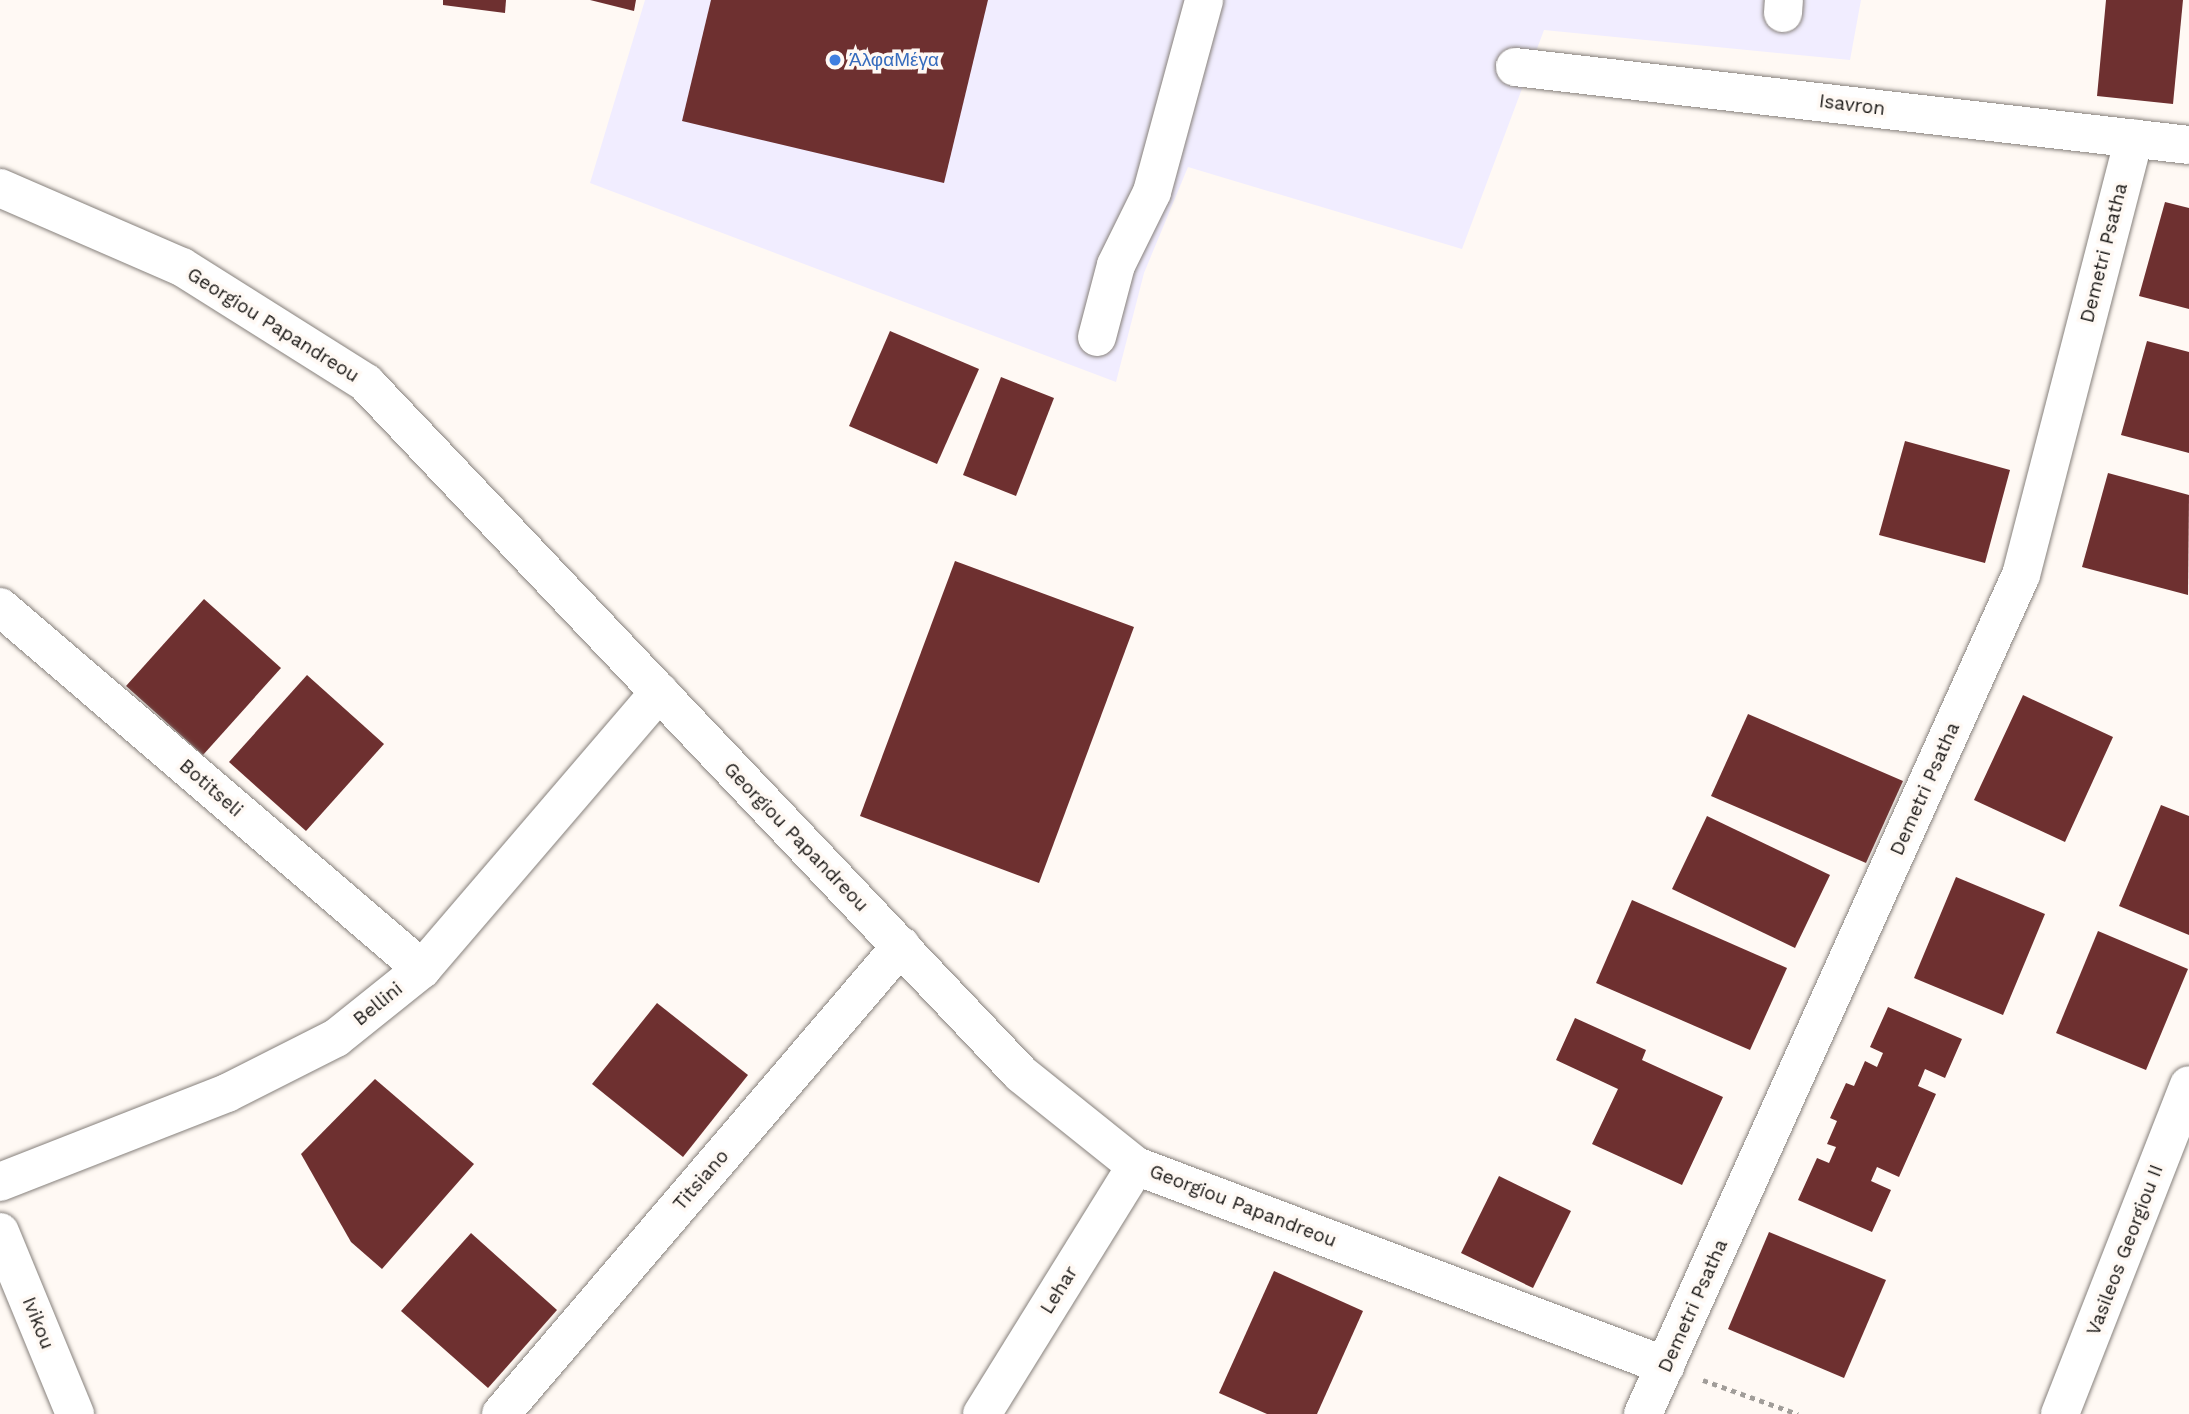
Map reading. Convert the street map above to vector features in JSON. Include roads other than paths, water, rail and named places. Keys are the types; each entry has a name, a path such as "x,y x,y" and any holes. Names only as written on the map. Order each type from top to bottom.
{"street":[{"path":"1097,337 1116,265 1152,192 1204,0"},
{"name":"Isavron","path":"1515,67 2189,145"},
{"name":"Demetri Psatha","path":"1643,1414 2021,575 2134,138"},
{"name":"Georgiou Papandreou","path":"0,188 183,267 366,383 1021,1074 1136,1166 1666,1366"},
{"name":"Botitseli","path":"0,607 422,969"},
{"name":"Bellini","path":"0,1182 227,1093 336,1038 422,969 659,692"},
{"name":"Titsiano","path":"501,1414 901,946"},
{"name":"Vasileos Georgiou II","path":"2060,1414 2189,1085"},
{"name":"Lehar","path":"982,1414 1136,1166"},
{"name":"Ivikou","path":"0,1232 75,1414"}],"place":[{"name":"ΆλφαΜέγα","path":"835,60"}]}
